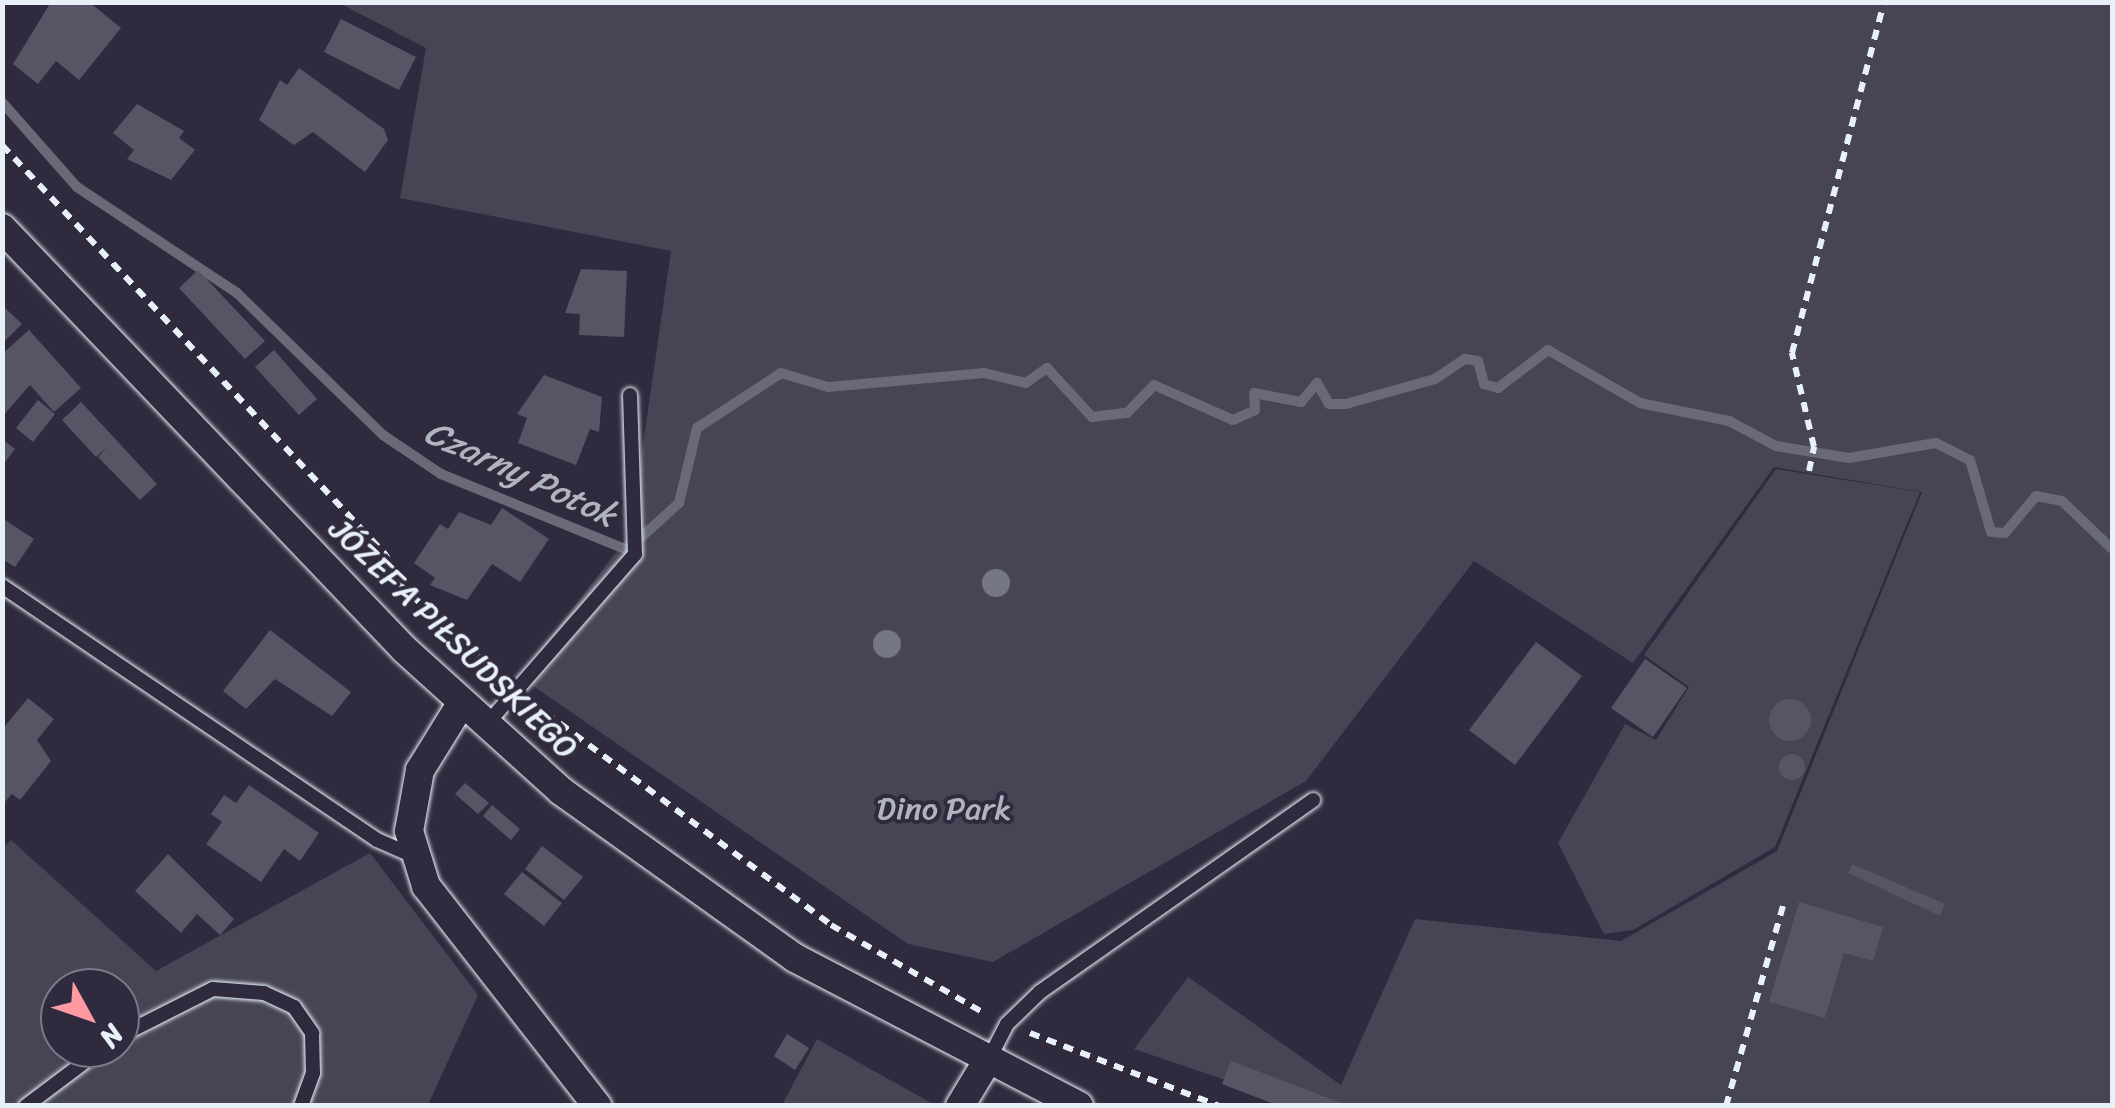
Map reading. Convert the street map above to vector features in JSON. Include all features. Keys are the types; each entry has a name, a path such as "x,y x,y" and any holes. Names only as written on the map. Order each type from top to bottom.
{"street":[{"name":"JÓZEFA PIŁSUDSKIEGO","path":"2,228 461,704 486,725 713,904 986,1063 1079,1106"},
{"path":"461,704 420,770 409,832 416,857 426,886 596,1106"},
{"path":"960,1106 986,1063"}],"lane":[{"path":"486,725 635,554 630,396"},
{"path":"2,586 378,840 416,857"},
{"path":"986,1063 1007,1024 1313,800"},
{"path":"140,1026 213,988 264,993 294,1007 312,1033 313,1073 301,1106"},
{"path":"26,1106 76,1068"}],"path":[{"path":"1809,471 1814,447 1792,353 1884,2"},
{"path":"2,144 386,556 398,584 517,690 832,925 1007,1024 1220,1106"},
{"path":"1725,1106 1784,906"}],"green space":[{"name":"Dino Park","path":"339,3 2112,3 2112,1105 1299,1105 1134,1049 1188,977 1341,1085 1415,919 1621,941 1777,851 1922,492 1774,467 1633,663 1474,561 1306,781 993,962 908,944 520,677 630,534 671,251 400,198 426,48"},
{"path":"1776,469 1920,492 1775,847 1633,930 1604,934 1558,843 1625,724 1656,740 1689,687 1644,655"},
{"path":"11,840 156,971 370,853 478,995 428,1105 3,1106 2,849"},
{"path":"817,1039 935,1105 782,1105"}],"building":[{"path":"51,2 89,2 121,28 79,80 56,61 38,84 13,64"},
{"path":"341,19 416,57 399,90 324,52"},
{"path":"299,68 384,129 388,140 365,172 313,132 294,145 259,120 280,80 287,85"},
{"path":"137,104 184,131 179,138 195,150 171,180 127,159 134,150 113,133"},
{"path":"581,269 627,271 624,337 579,335 580,314 565,313"},
{"path":"198,270 265,341 245,359 179,288"},
{"path":"2,305 22,324 2,344"},
{"path":"29,330 81,388 54,412 30,385 2,417 2,354"},
{"path":"274,350 317,399 299,415 255,367"},
{"path":"544,375 602,397 599,432 590,429 576,465 518,443 527,418 517,414"},
{"path":"38,400 55,414 33,442 16,428"},
{"path":"81,402 157,484 140,500 98,457 107,447 96,457 62,420"},
{"path":"2,439 15,449 2,466"},
{"path":"502,508 549,539 520,582 492,564 467,600 430,585 435,578 414,563 440,524 448,529 459,512 491,525"},
{"path":"2,518 34,539 15,567 2,559"},
{"path":"270,630 351,692 332,716 275,679 246,709 223,691"},
{"path":"1536,642 1582,676 1515,765 1469,730"},
{"path":"1645,659 1687,688 1653,737 1611,708"},
{"path":"28,698 54,719 37,740 51,761 20,800 12,794 2,805 2,730"},
{"path":"1790,699 1805,705 1811,720 1805,735 1790,741 1775,735 1769,720 1775,705"},
{"path":"1792,754 1801,758 1805,767 1801,776 1792,780 1783,776 1779,767 1783,758"},
{"path":"465,783 489,803 478,814 455,794"},
{"path":"249,785 319,833 300,861 284,849 261,882 206,844 222,822 211,814 224,795 236,803"},
{"path":"492,805 520,829 511,840 483,816"},
{"path":"542,846 583,877 564,900 525,869"},
{"path":"168,854 234,919 220,935 197,914 181,933 135,891"},
{"path":"1852,864 1945,904 1940,916 1848,873"},
{"path":"522,872 562,903 544,926 504,894"},
{"path":"1799,902 1883,927 1873,961 1844,953 1825,1018 1769,1002"},
{"path":"787,1034 809,1048 795,1070 774,1056"},
{"path":"1231,1061 1347,1106 1279,1106 1222,1084"}],"waterway":[{"name":"Czarny Potok","path":"2,102 77,187 237,293 383,435 441,474 627,550 679,503 697,428 781,373 828,387 984,373 1026,383 1047,368 1092,417 1127,413 1154,385 1233,420 1255,410 1254,393 1301,402 1317,383 1329,404 1346,404 1435,379 1465,359 1478,361 1484,384 1498,388 1548,350 1640,403 1729,421 1776,446 1849,458 1936,443 1970,460 1991,532 2005,533 2036,496 2062,501 2112,549"}]}
